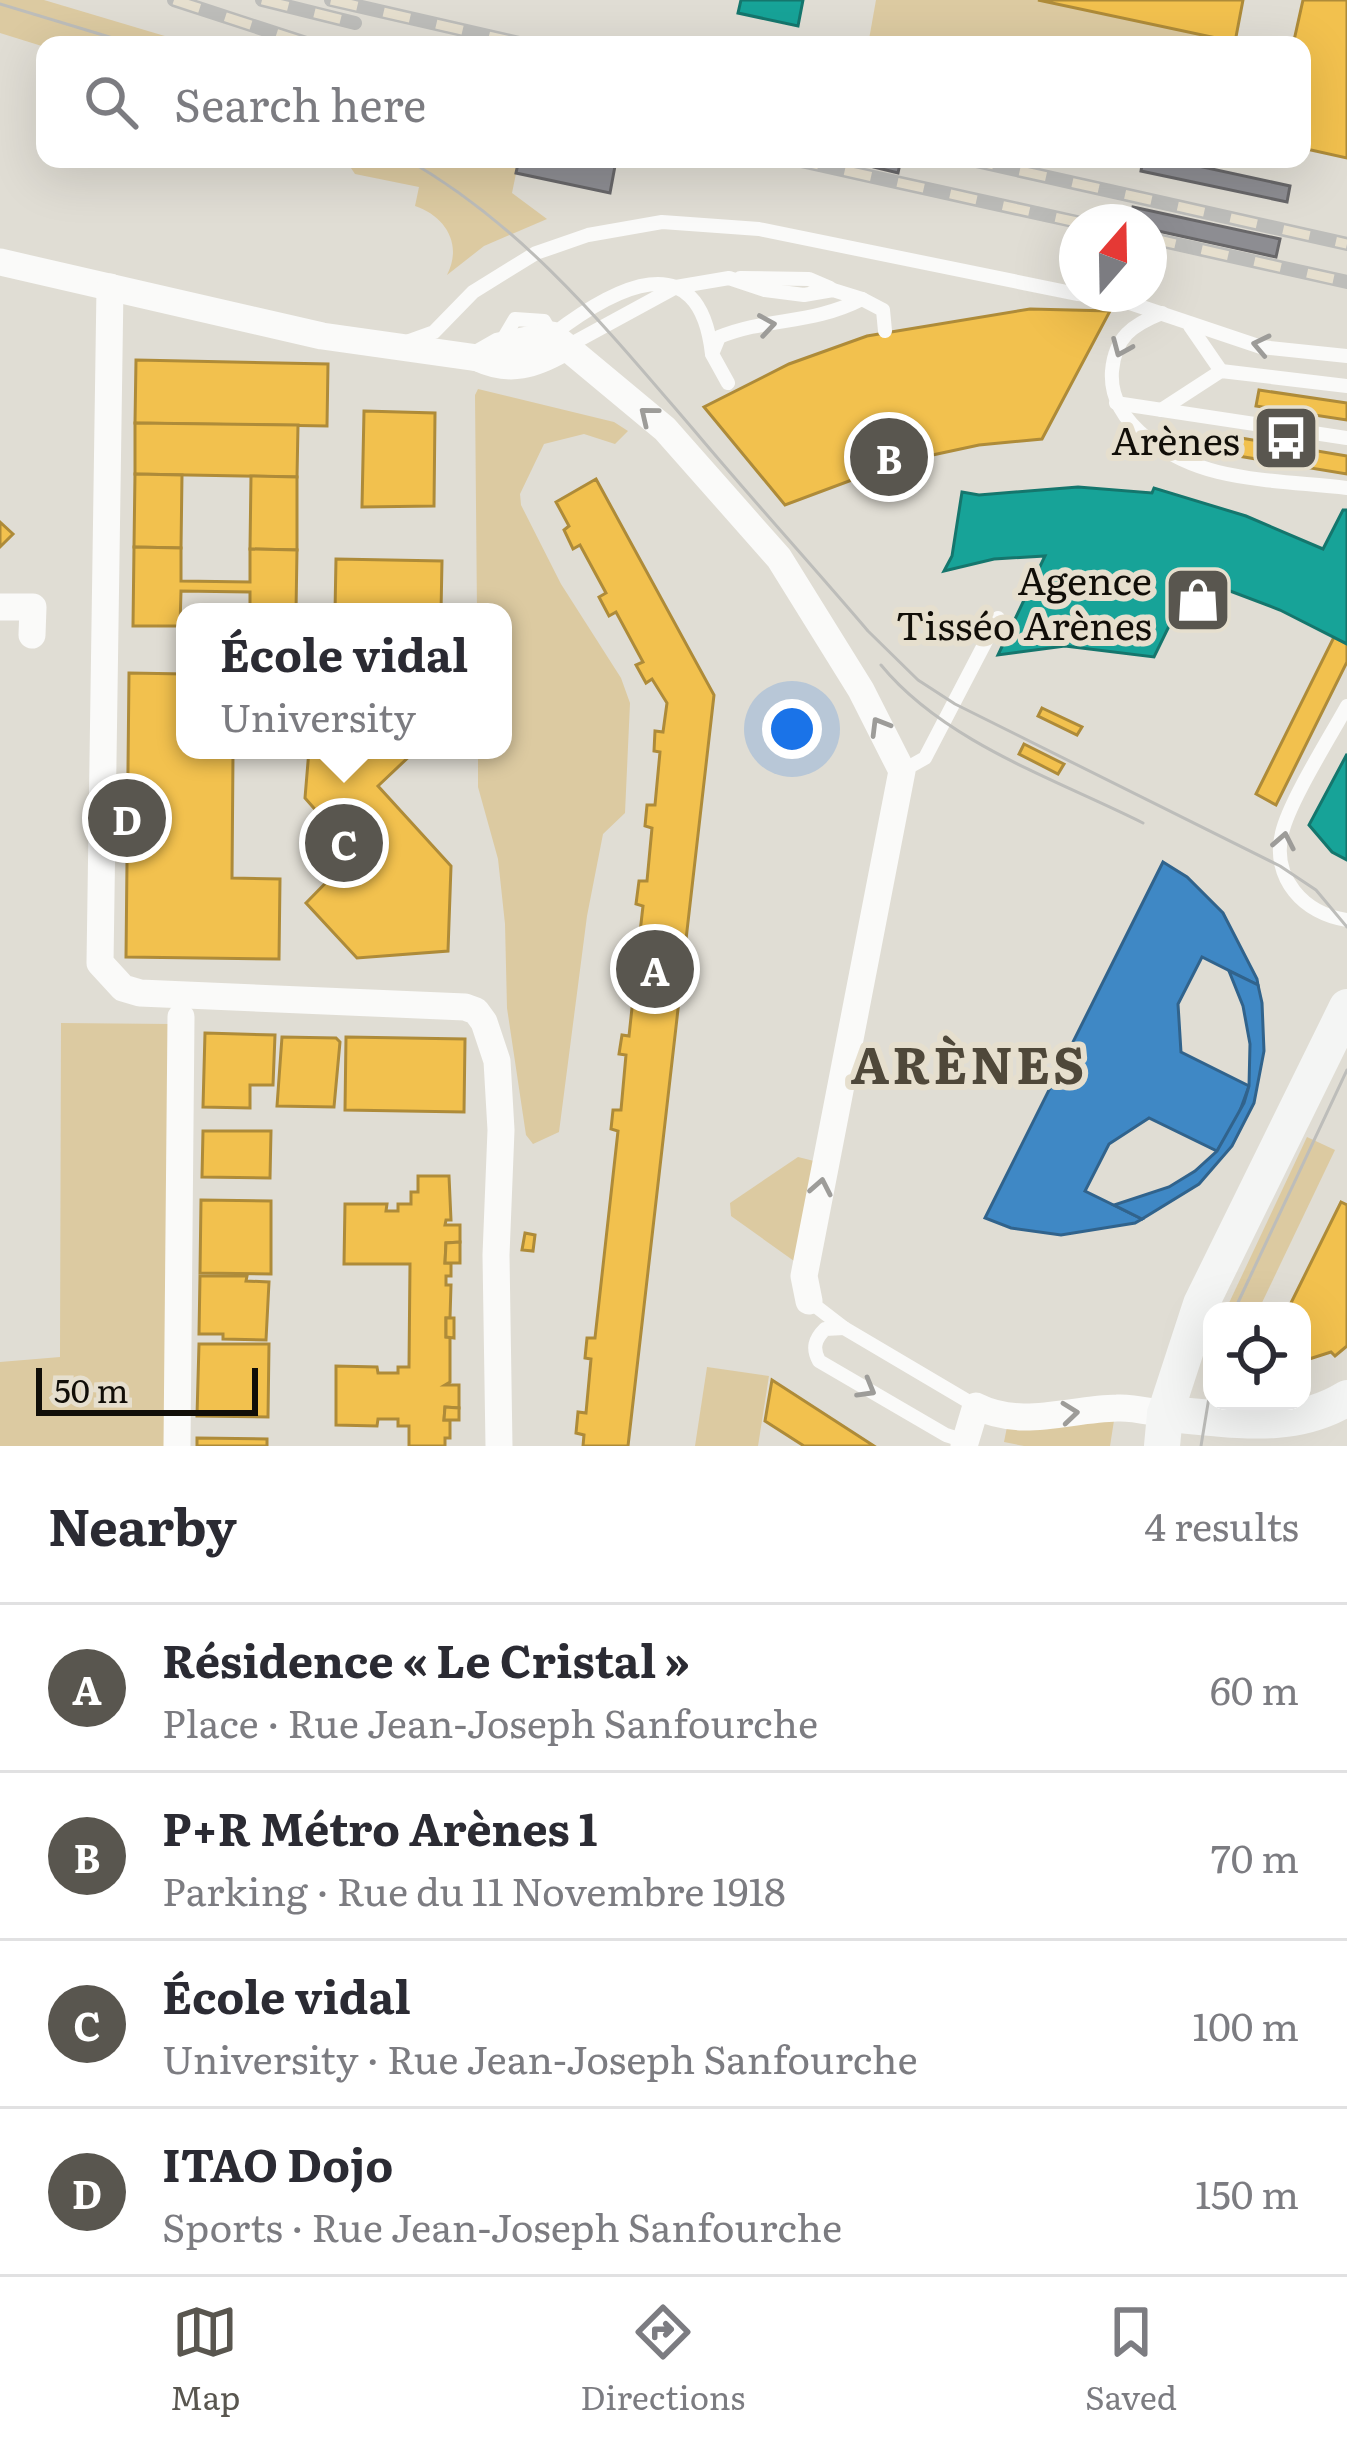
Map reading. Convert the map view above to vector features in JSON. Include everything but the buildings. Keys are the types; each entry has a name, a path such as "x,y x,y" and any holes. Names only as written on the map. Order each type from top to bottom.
{"main road":[{"path":"1347,1007 1201,1304 1163,1430 1306,1418 1347,1398"}],"street":[{"path":"0,262 322,336 489,352 499,367 530,365 558,342 665,429 779,558 861,690 902,771 804,1276 809,1301"},
{"path":"110,287 100,962 123,988 140,993 476,1011 497,1061 501,1130 496,1255 499,1446"},
{"path":"0,607 33,607 32,635"},
{"path":"176,1446 182,1017"},
{"path":"965,1443 976,1406 997,1417 1017,1419 1118,1408 1163,1430"}],"lane":[{"path":"399,344 434,332 473,292 536,254 588,235 662,221 778,232 1059,290"},
{"path":"489,352 515,319 544,321 558,342 676,287 729,278 765,290 804,295 833,290 862,298 883,310 885,331"},
{"path":"676,287 697,300 710,329 712,354 728,383"},
{"path":"712,354 719,337 735,330 831,315 862,298"},
{"path":"1156,312 1261,347 1347,356"},
{"path":"1162,314 1131,325 1115,351 1112,378 1116,404 1150,442 1216,472 1347,488"},
{"path":"1189,325 1221,371"},
{"path":"1161,410 1221,371 1347,386"},
{"path":"1116,404 1347,438"},
{"path":"902,771 926,758 998,617"},
{"path":"1347,706 1282,831 1280,856 1286,880 1300,899 1324,914 1347,920"},
{"path":"809,1301 844,1328 976,1406"},
{"path":"844,1328 825,1329 816,1338 814,1352 819,1361 965,1443"}],"shaded area":[{"path":"0,0 44,0 165,36 36,36 36,44 0,33"},
{"path":"876,0 1038,0 1207,36 870,36"},
{"path":"351,168 517,168 512,193 547,219 484,246 447,275 452,242 443,224 415,206 419,187 355,174"},
{"path":"478,389 614,422 628,431 615,444 584,434 544,444 520,494 521,505 561,584 621,678 630,703 625,813 603,834 587,916 559,1132 533,1144 526,1135 507,1008 498,859 478,787 478,759 512,759 512,603 477,603"},
{"path":"61,1023 171,1024 166,1446 0,1446 0,1362 60,1357"},
{"path":"1307,1137 1335,1150 1262,1302 1229,1302"},
{"path":"798,1157 814,1161 794,1261 731,1216 730,1203"},
{"path":"707,1367 769,1376 758,1446 695,1446"},
{"path":"1115,1414 1110,1446 1004,1442 1007,1427"}],"tram line":[{"path":"0,4 106,36"},
{"path":"421,168 488,215 561,281 868,631 918,680 955,704 1280,866 1316,890 1347,927"},
{"path":"881,665 907,692 968,737 1143,823"},
{"path":"1238,1302 1347,1070"},
{"path":"1201,1446 1207,1410"}],"railway":[{"path":"174,0 284,36"},
{"path":"262,0 355,23"},
{"path":"331,0 489,36"},
{"path":"833,168 1059,218"},
{"path":"1007,168 1347,244"},
{"path":"1167,242 1347,282"}],"place":[{"name":"Arènes","path":"1286,438"},
{"name":"P+R Métro Arènes 1","path":"889,457"},
{"name":"Agence Tisséo Arènes","path":"1198,600"},
{"name":"ITAO Dojo","path":"127,818"},
{"name":"École vidal","path":"344,843"},
{"name":"Résidence « Le Cristal »","path":"655,969"}],"district":[{"name":"ARÈNES","path":"969,1062"}]}
